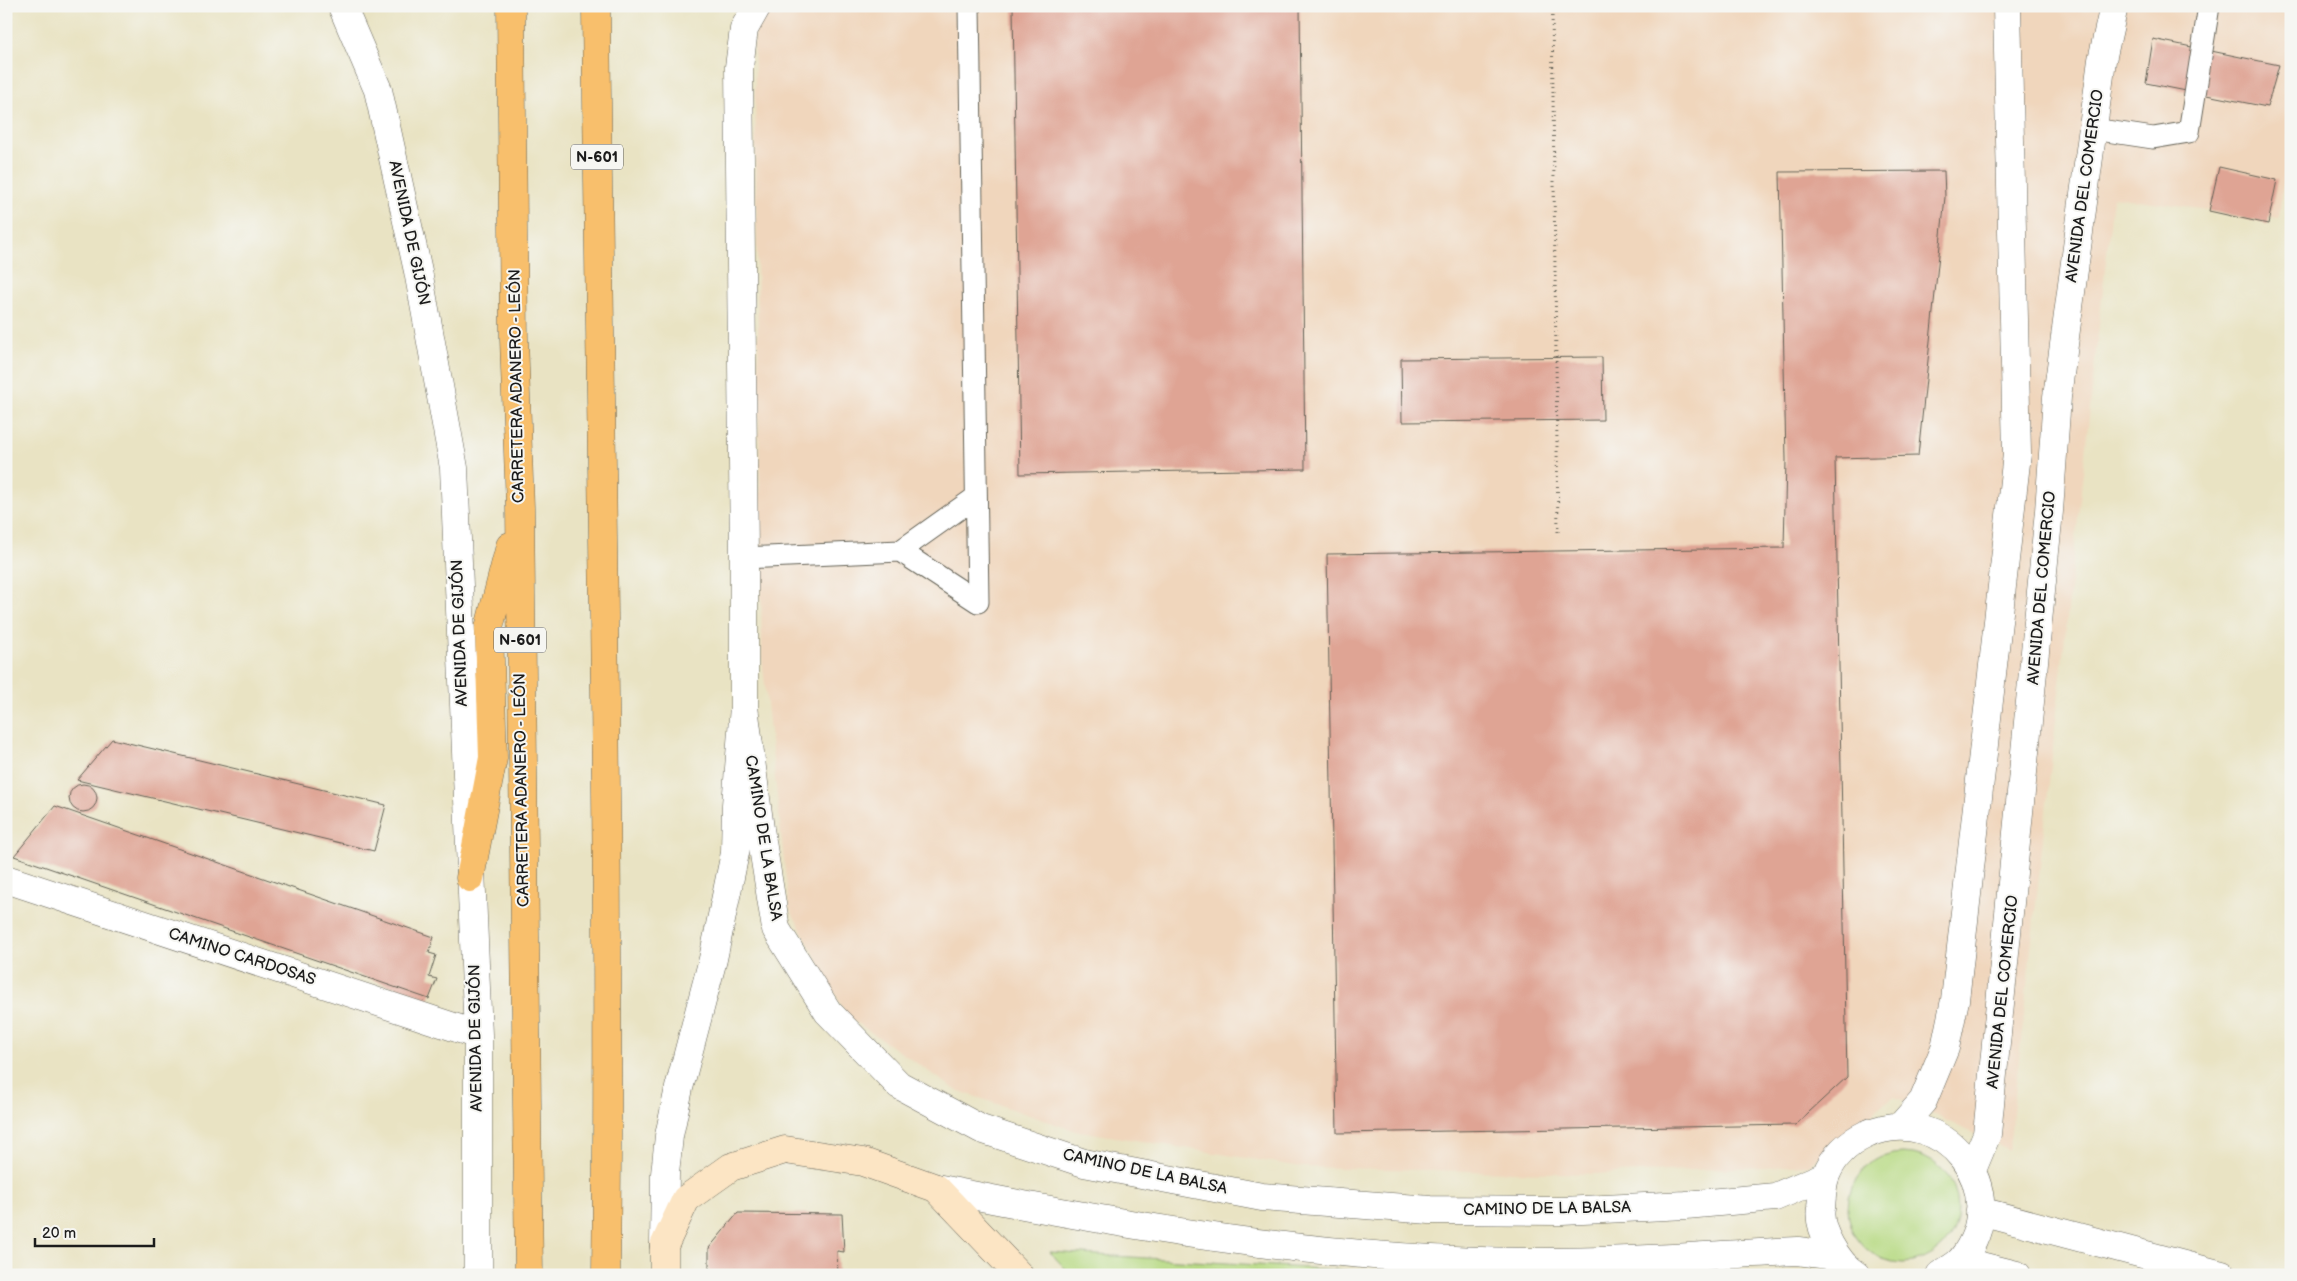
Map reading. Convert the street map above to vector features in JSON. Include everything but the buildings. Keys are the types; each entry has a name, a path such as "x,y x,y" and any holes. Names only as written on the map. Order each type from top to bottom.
{"highway":[{"name":"CARRETERA ADANERO - LEÓN","path":"512,6 514,339 520,508 529,1275"},
{"name":"N-601","path":"596,6 607,784 609,1047 606,1275"},
{"path":"470,878 493,758 489,628 520,508"}],"main road":[{"path":"664,1275 664,1246 686,1199 731,1167 785,1150 863,1162 936,1188 1019,1275"}],"street":[{"name":"AVENIDA DE GIJÓN","path":"342,6 378,90 418,271 454,468 478,1035 478,1275"},
{"path":"664,1246 664,1174 669,1136 679,1088 717,940 735,853 736,805 744,706 739,67 744,29 757,6"},
{"path":"1900,1126 1923,1101 1945,1048 1955,1000 2017,454 2007,6"},
{"name":"AVENIDA DEL COMERCIO","path":"1972,1170 1988,1134 2050,511 2057,397 2102,60 2114,6"},
{"name":"CAMINO DE LA BALSA","path":"744,706 760,830 776,929 828,1012 900,1085 981,1129 1084,1163 1262,1197 1430,1210 1562,1211 1686,1205 1774,1197 1825,1176"},
{"name":"CAMINO CARDOSAS","path":"6,879 478,1035"},
{"path":"1856,1275 1836,1256 1819,1217 1825,1176 1838,1155 1855,1139 1877,1129 1900,1126 1922,1129 1942,1138 1959,1152 1972,1170 1979,1190 1980,1211 1975,1237 1950,1268"},
{"path":"936,1188 1068,1215 1256,1244 1398,1257 1528,1262 1798,1251 1836,1256"},
{"path":"1980,1211 2222,1275"},
{"path":"1950,1268 2017,1275"}],"lane":[{"path":"900,551 978,602 969,6"},
{"path":"2093,129 2153,138 2189,132 2209,6"},
{"path":"744,558 900,551 976,496"}],"path":[{"path":"1552,6 1558,534"}],"shaded area":[{"path":"754,6 2291,6 2291,114 2279,218 2113,197 2009,1150 1894,1096 1809,1165 1594,1174 1302,1167 1073,1130 956,1090 847,1016 789,907 762,657"}],"green space":[{"path":"1903,1153 1924,1157 1942,1169 1954,1187 1958,1208 1954,1229 1942,1247 1924,1259 1903,1263 1882,1259 1864,1247 1852,1229 1848,1208 1852,1187 1864,1169 1882,1157"},
{"path":"1050,1252 1419,1275 1071,1275"}]}
